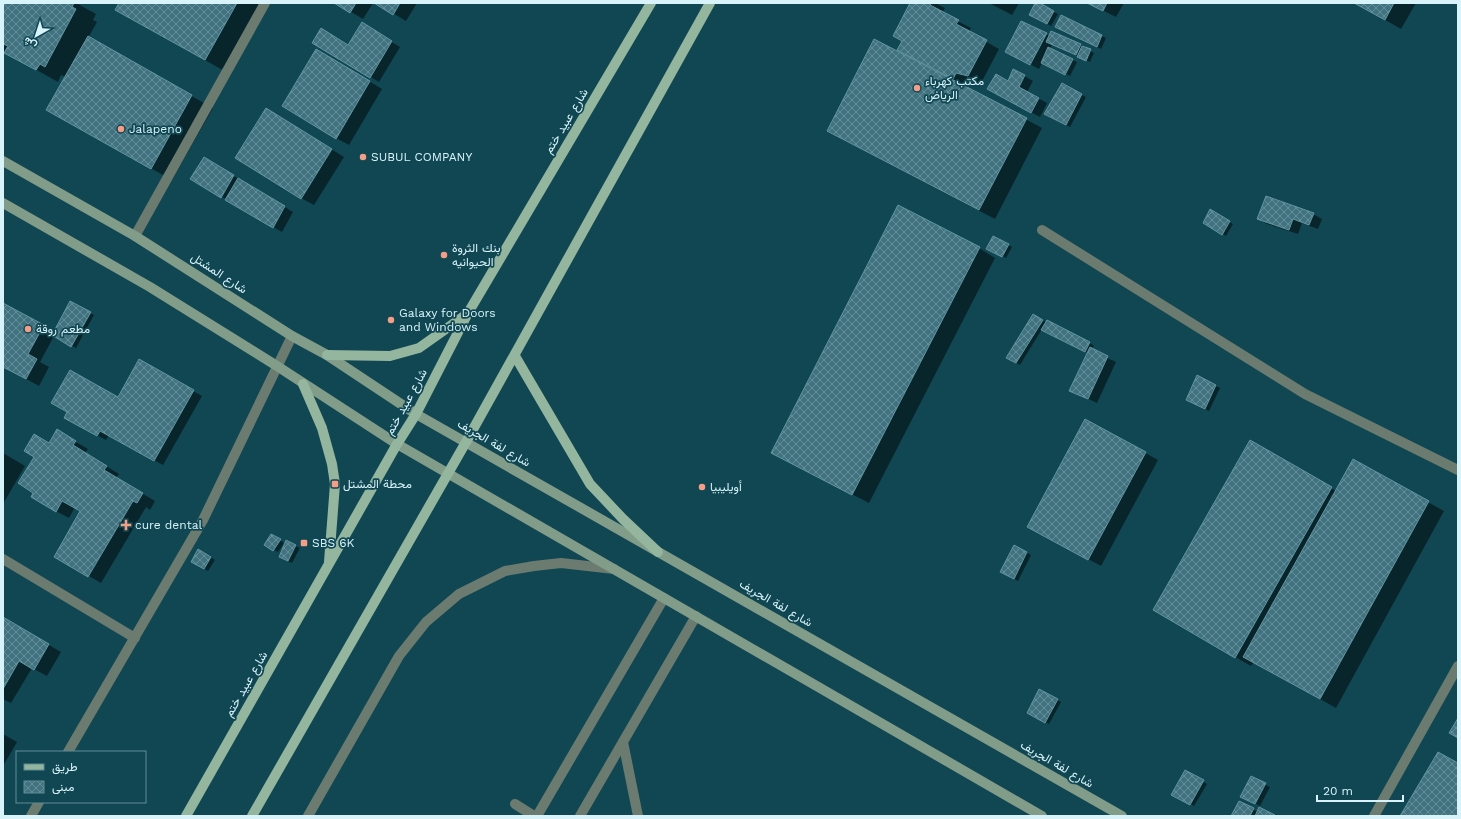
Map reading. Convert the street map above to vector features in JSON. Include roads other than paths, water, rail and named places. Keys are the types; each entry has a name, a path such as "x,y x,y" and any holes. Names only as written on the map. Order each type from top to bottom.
{"main road":[{"name":"شارع عبيد ختم","path":"186,816 397,444 416,414 468,313 651,3"},
{"path":"252,816 515,356 710,3"},
{"name":"شارع المشتل","path":"3,161 135,236 292,336 326,355 416,414"},
{"path":"3,203 150,286 397,444 1041,816"},
{"path":"326,355 390,356 418,348 468,313"},
{"path":"515,356 590,484 623,519 658,552"},
{"path":"303,384 322,428 332,464 335,484 328,565"},
{"name":"شارع لفة الجريف","path":"416,414 1122,816"}],"street":[{"path":"135,236 265,3"},
{"path":"1042,230 1305,394 1458,470"},
{"path":"69,751 203,520 292,336"},
{"path":"3,559 135,638"},
{"path":"308,816 399,656 426,622 459,594 505,571 534,566 561,563 615,569"},
{"path":"515,804 536,816 664,598"},
{"path":"580,816 696,616"},
{"path":"1374,816 1458,666"},
{"path":"623,742 638,816"},
{"path":"31,816 38,803"}],"place":[{"name":"مكتب كهرباء الرياض","path":"917,88"},
{"name":"Jalapeno","path":"121,129"},
{"name":"SUBUL COMPANY","path":"363,157"},
{"name":"بنك الثروة الحيوانيه","path":"444,255"},
{"name":"Galaxy for Doors and Windows","path":"391,320"},
{"name":"مطعم روقة","path":"28,329"},
{"name":"محطة المشتل","path":"335,484"},
{"name":"أويليبيا","path":"702,487"},
{"name":"cure dental","path":"126,525"},
{"name":"SBS 6K","path":"304,543"}]}
